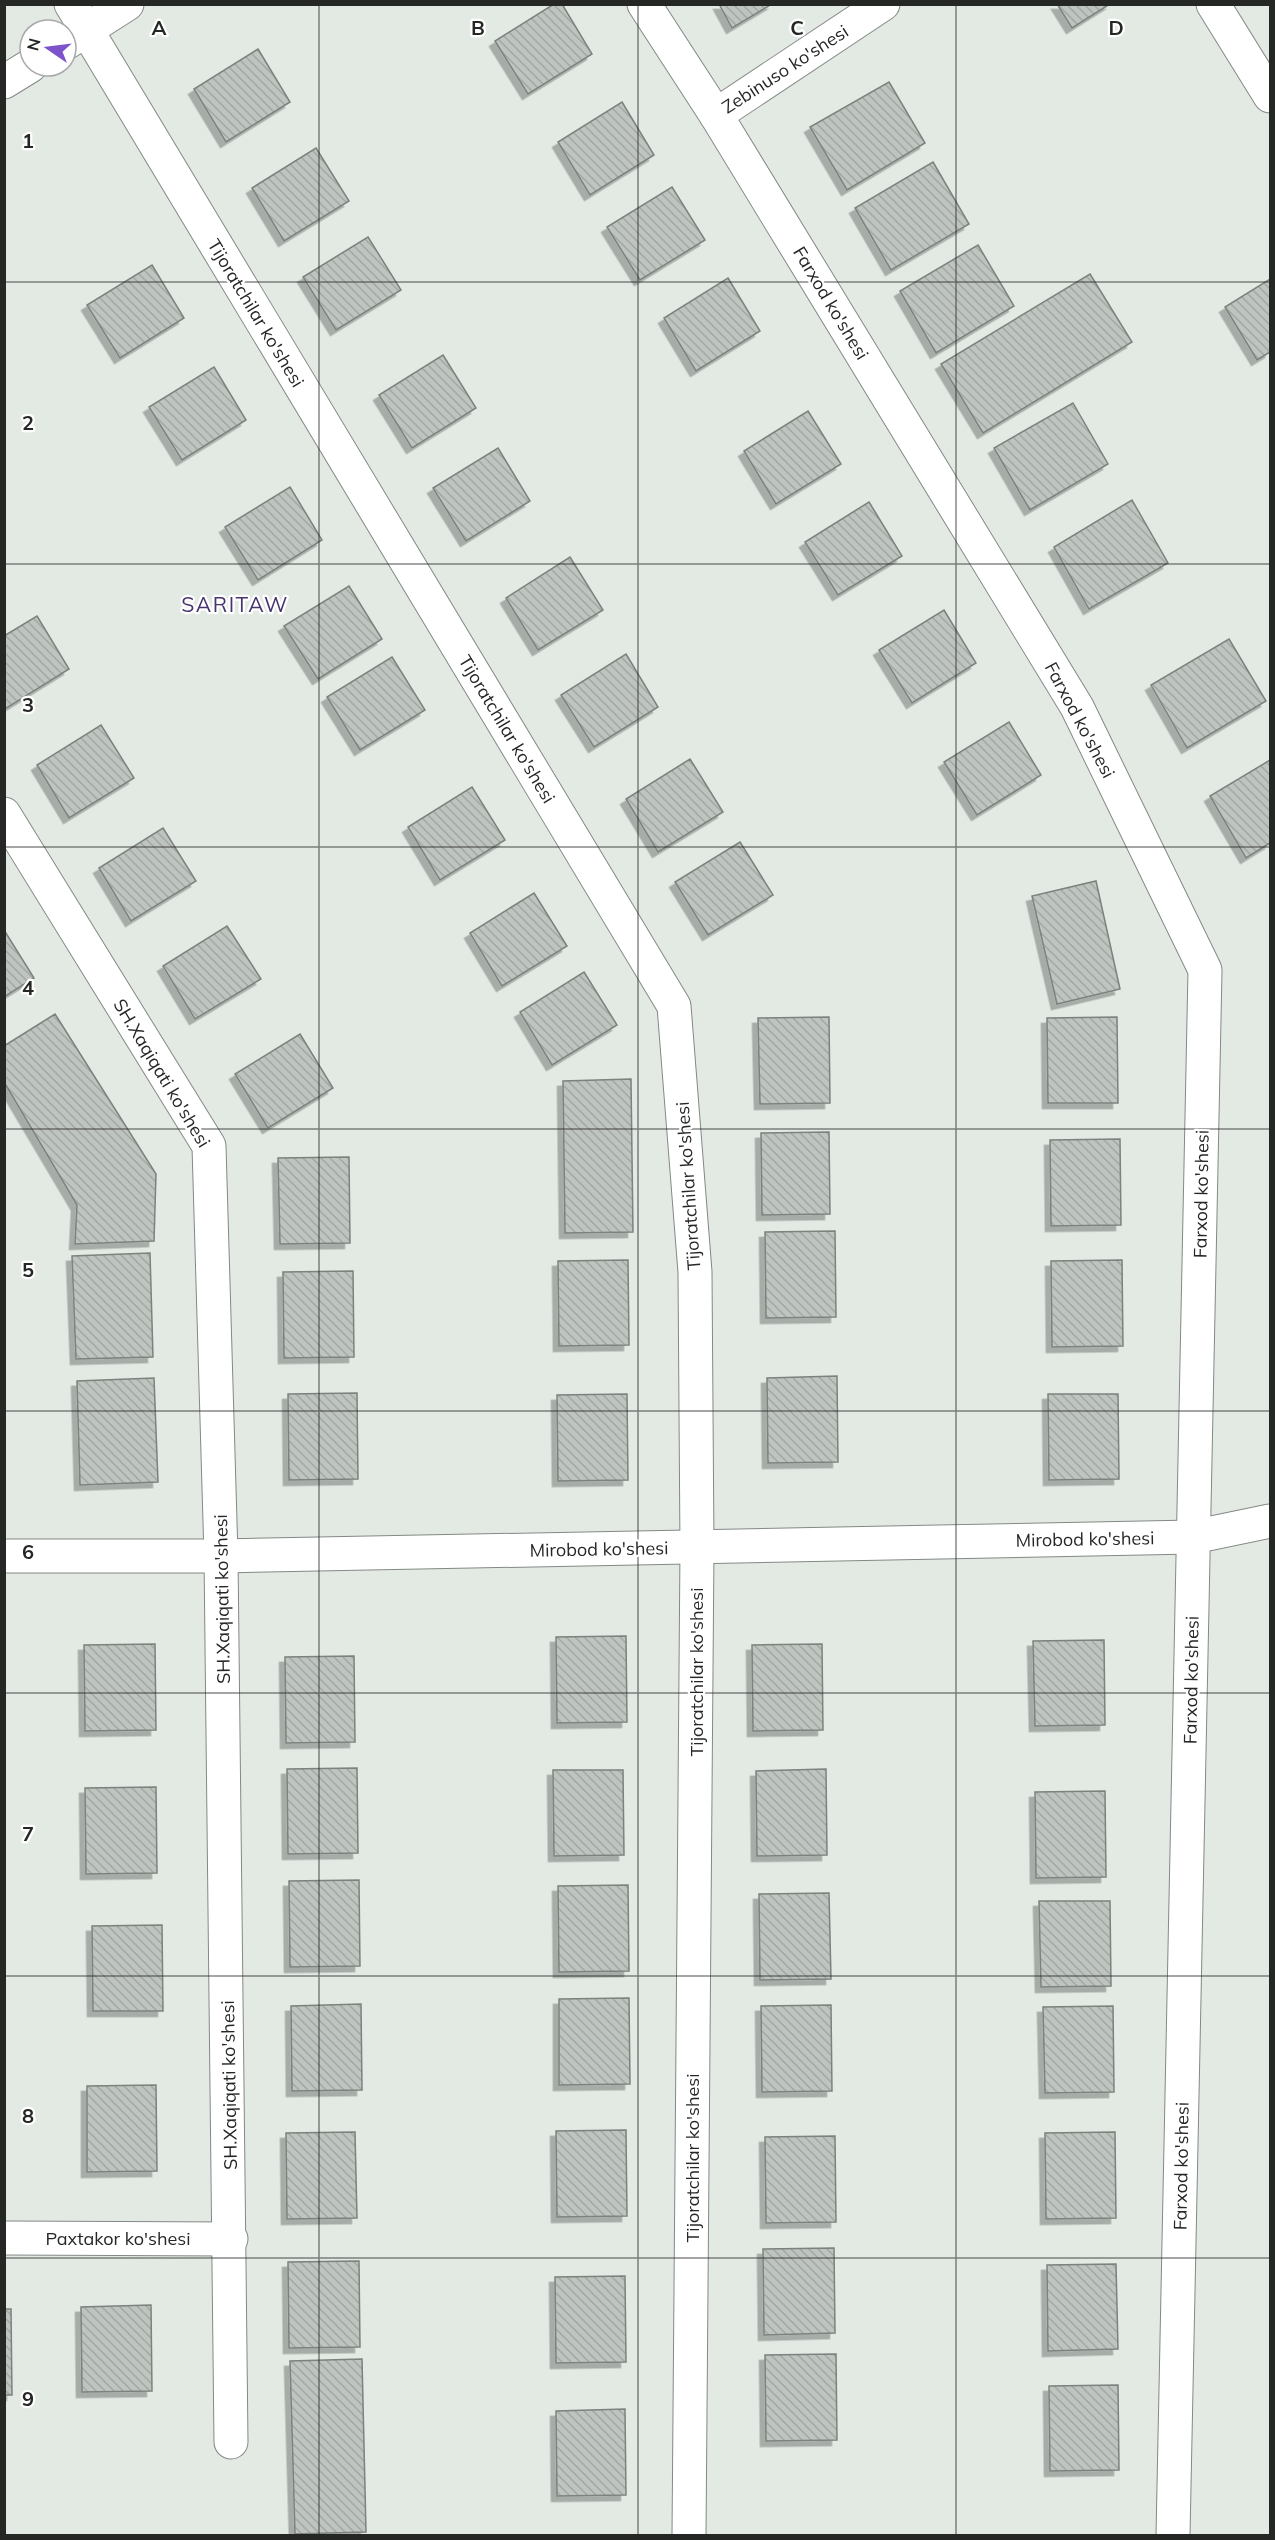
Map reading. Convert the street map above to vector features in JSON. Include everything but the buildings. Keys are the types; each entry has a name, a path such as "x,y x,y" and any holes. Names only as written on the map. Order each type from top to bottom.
{"street":[{"path":"78,24 127,4"},
{"name":"Farxod ko'shesi","path":"644,4 716,115 1077,707 1205,970 1173,2535"},
{"name":"Zebinuso ko'shesi","path":"716,115 883,4"},
{"path":"1213,4 1270,96"},
{"name":"Tijoratchilar ko'shesi","path":"78,33 674,1006 695,1272 697,1548 689,2535"},
{"path":"4,82 18,73"},
{"name":"SH.Xaqiqati ko'shesi","path":"4,814 209,1146 222,1556 231,2239 231,2442"},
{"name":"Mirobod ko'shesi","path":"4,1556 222,1556 1193,1537 1270,1521"},
{"name":"Paxtakor ko'shesi","path":"4,2238 231,2239"}],"district":[{"name":"SARITAW","path":"235,604"}]}
